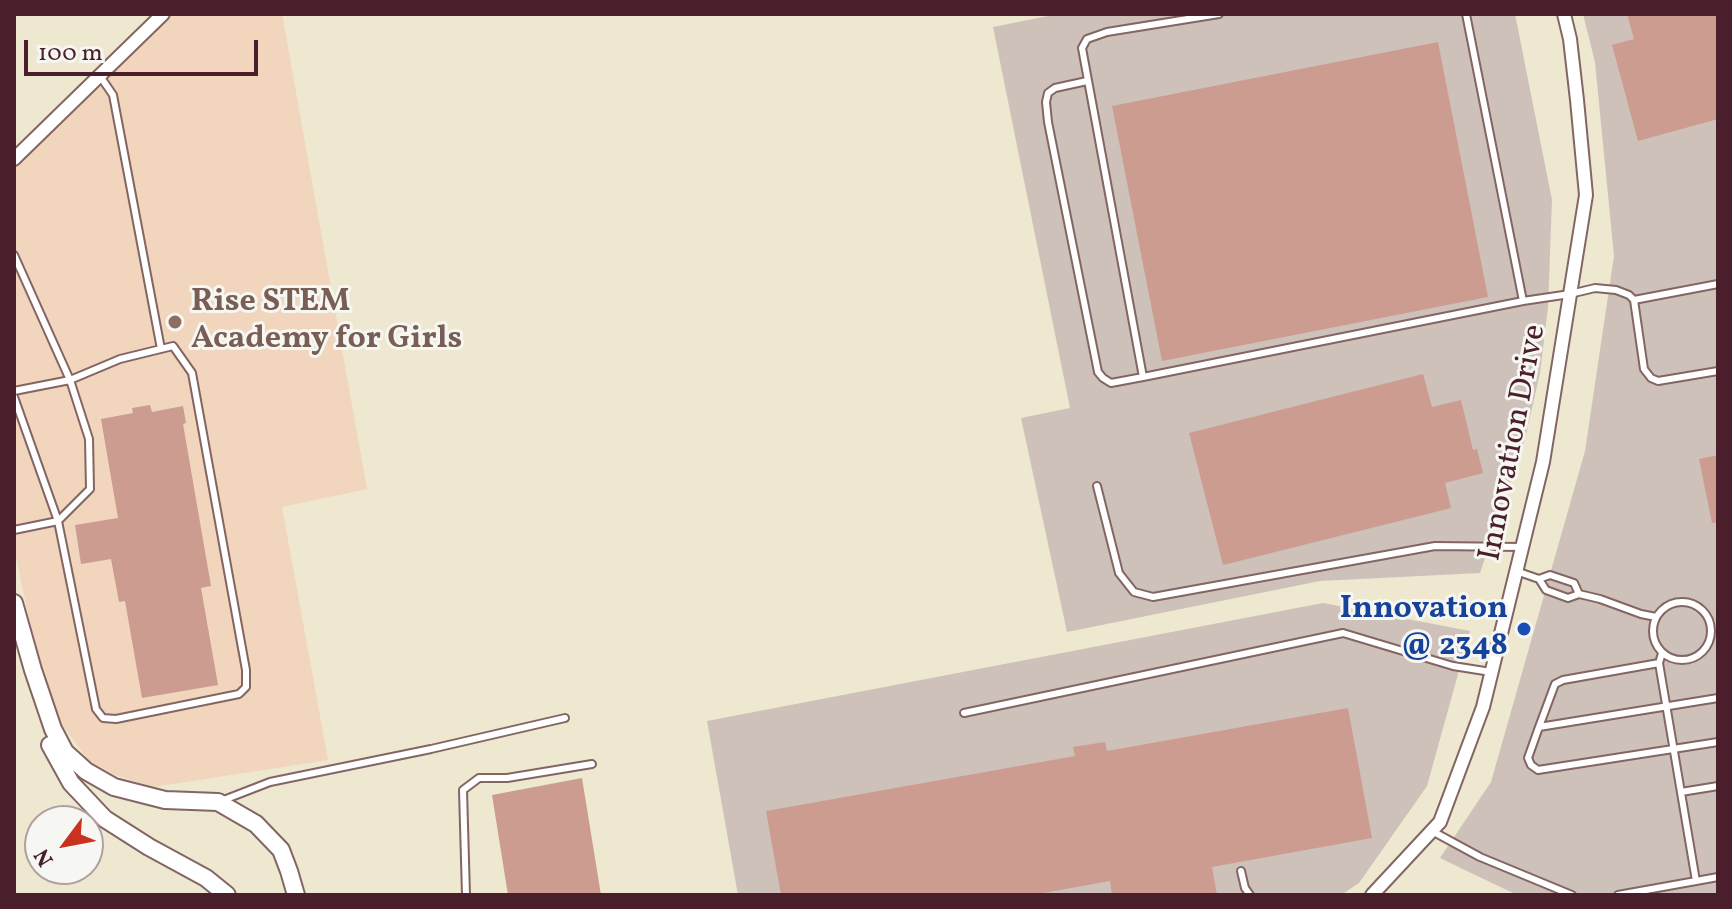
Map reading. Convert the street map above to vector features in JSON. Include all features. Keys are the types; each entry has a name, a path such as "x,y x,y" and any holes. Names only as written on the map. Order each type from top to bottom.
{"street":[{"path":"14,159 163,14"},
{"name":"Innovation Drive","path":"1372,895 1440,822 1477,721 1543,462 1586,195 1574,69 1564,14"},
{"path":"14,603 53,729 65,752 86,771 114,787 165,800 218,802 256,824 281,850 296,895"},
{"path":"33,670 45,735 71,783 105,819 206,878 227,895"}],"lane":[{"path":"1143,377 1082,48 1087,39 1094,35 1219,14"},
{"path":"1466,14 1523,301"},
{"path":"100,76 113,95 161,349"},
{"path":"1087,81 1055,88 1048,93 1046,102 1098,372 1111,383 1595,288 1616,290 1634,300 1644,369 1651,378 1658,381 1718,371"},
{"path":"14,255 70,380 89,439 90,489 58,521 14,530"},
{"path":"1634,300 1718,284"},
{"path":"14,391 70,380 120,359 173,346 192,373 246,670 246,687 239,694 116,719 103,718 96,709 58,521 14,397"},
{"path":"1097,486 1119,573 1134,592 1153,597 1435,546 1522,547"},
{"path":"1516,571 1539,579 1546,590 1568,598 1579,594 1656,617"},
{"path":"1539,579 1550,575 1574,583 1579,594"},
{"path":"1690,602 1706,614 1710,622 1710,641 1698,656 1689,660 1670,658 1656,645 1653,626 1656,617 1670,604 1690,602"},
{"path":"964,713 1343,633 1453,666 1491,672"},
{"path":"1662,653 1659,663 1696,881"},
{"path":"1659,663 1555,684 1528,758 1531,765 1538,770 1718,742"},
{"path":"1539,727 1718,698"},
{"path":"218,802 270,782 565,718"},
{"path":"466,895 463,790 479,778 507,778 592,764"},
{"path":"1681,792 1718,786"},
{"path":"1432,831 1480,857 1572,895"},
{"path":"1241,871 1250,895"},
{"path":"1618,895 1718,877"}],"shaded area":[{"name":"Rise STEM Academy for Girls","path":"153,14 282,14 367,489 282,507 328,760 153,787 115,775 88,760 47,704 14,547 14,155"},
{"path":"1058,14 1515,14 1552,200 1548,307 1540,373 1525,439 1480,573 1320,581 1067,632 1021,418 1070,408 993,27"},
{"path":"1583,14 1718,14 1718,895 1517,895 1440,858 1491,782 1585,451 1614,256 1595,62"},
{"path":"1323,603 1470,631 1427,786 1359,883 1341,895 738,895 707,721"}],"building":[{"path":"1627,14 1718,14 1718,119 1638,141 1612,45 1634,39"},
{"path":"1438,42 1488,297 1162,361 1112,106"},
{"path":"1423,374 1432,407 1461,400 1473,450 1477,449 1483,473 1445,483 1451,508 1223,565 1189,433"},
{"path":"150,405 152,412 183,406 186,423 183,424 211,586 201,588 218,685 142,698 125,601 119,602 111,559 81,564 75,525 118,518 101,419 133,413 132,408"},
{"path":"1718,455 1718,522 1712,523 1699,459"},
{"path":"1348,708 1372,838 1212,867 1217,895 1112,895 1110,881 1032,895 781,895 766,811 1075,756 1073,747 1105,742 1107,751"},
{"path":"582,778 601,895 508,895 492,795"}],"place":[{"name":"Rise STEM Academy for Girls","path":"175,322"},
{"name":"Innovation @ 2348","path":"1524,629"}]}
